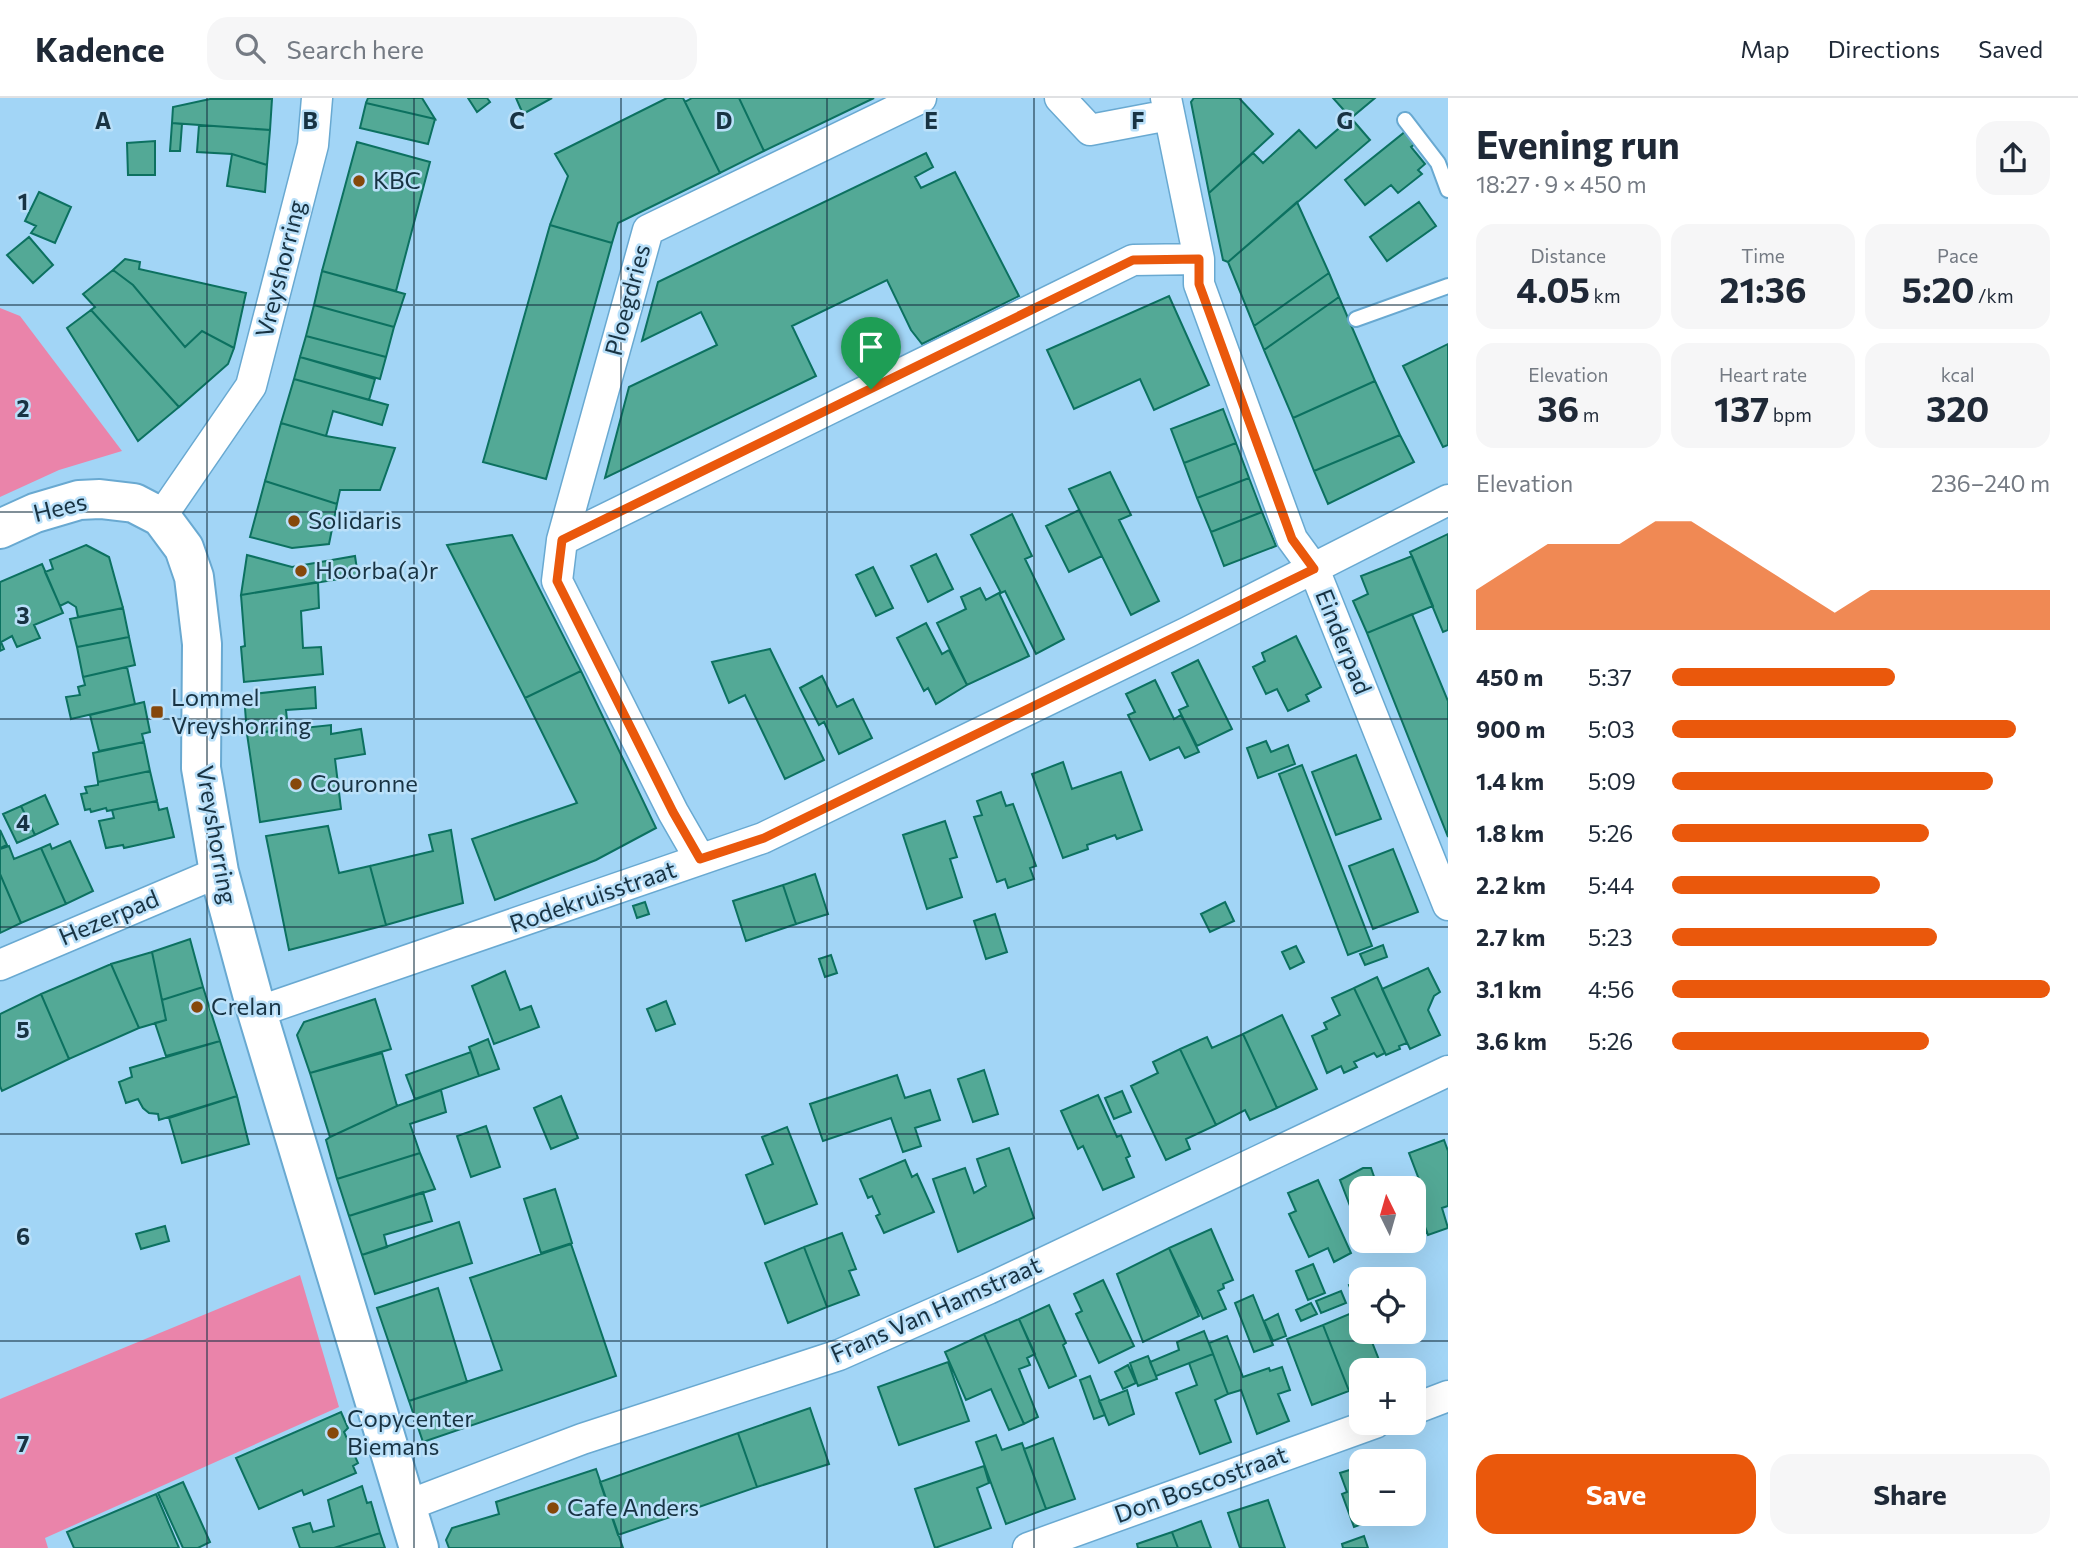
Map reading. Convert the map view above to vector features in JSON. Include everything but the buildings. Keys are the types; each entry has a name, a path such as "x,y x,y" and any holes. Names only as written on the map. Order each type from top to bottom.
{"main road":[{"name":"Hees","path":"0,529 35,513 79,500 100,499 134,503 162,517"},
{"name":"Vreyshorring","path":"162,517 184,548 194,576 202,644 201,768 219,872 257,1012 419,1548"}],"street":[{"name":"Vreyshorring","path":"162,517 251,386 313,145 317,98"},
{"name":"Ploegdries","path":"700,859 673,812 557,581 562,540 648,230 921,98"},
{"path":"1060,98 1090,130 1167,107"},
{"name":"Einderpad","path":"1167,107 1199,259 1199,284 1287,527 1292,539 1314,569 1448,905"},
{"path":"562,540 1133,260 1199,259"},
{"name":"Rodekruisstraat","path":"257,1012 764,838 1314,569 1448,500"},
{"name":"Hezerpad","path":"0,965 219,872"},
{"name":"Frans Van Hamstraat","path":"406,1506 582,1439 839,1355 988,1289 1448,1071"},
{"path":"1426,1404 1448,1396"},
{"name":"Don Boscostraat","path":"1028,1548 1349,1432"}],"lane":[{"path":"1405,120 1438,163 1448,190"},
{"path":"1356,319 1448,286"}],"shaded area":[{"path":"0,308 20,316 122,451 59,470 0,497"},
{"path":"300,1275 339,1407 45,1538 48,1548 0,1548 0,1399"}],"place":[{"name":"KBC","path":"359,181"},
{"name":"Solidaris","path":"294,521"},
{"name":"Hoorba(a)r","path":"301,571"},
{"name":"Lommel Vreyshorring","path":"157,712"},
{"name":"Couronne","path":"296,784"},
{"name":"Crelan","path":"197,1007"},
{"name":"Copycenter Biemans","path":"333,1433"},
{"name":"Cafe Anders","path":"553,1508"}],"route":[{"path":"1199,259 1199,284 1292,539 1314,569 764,838 700,859 673,812 557,581 562,540 871,389 1133,260 1199,259"}]}
